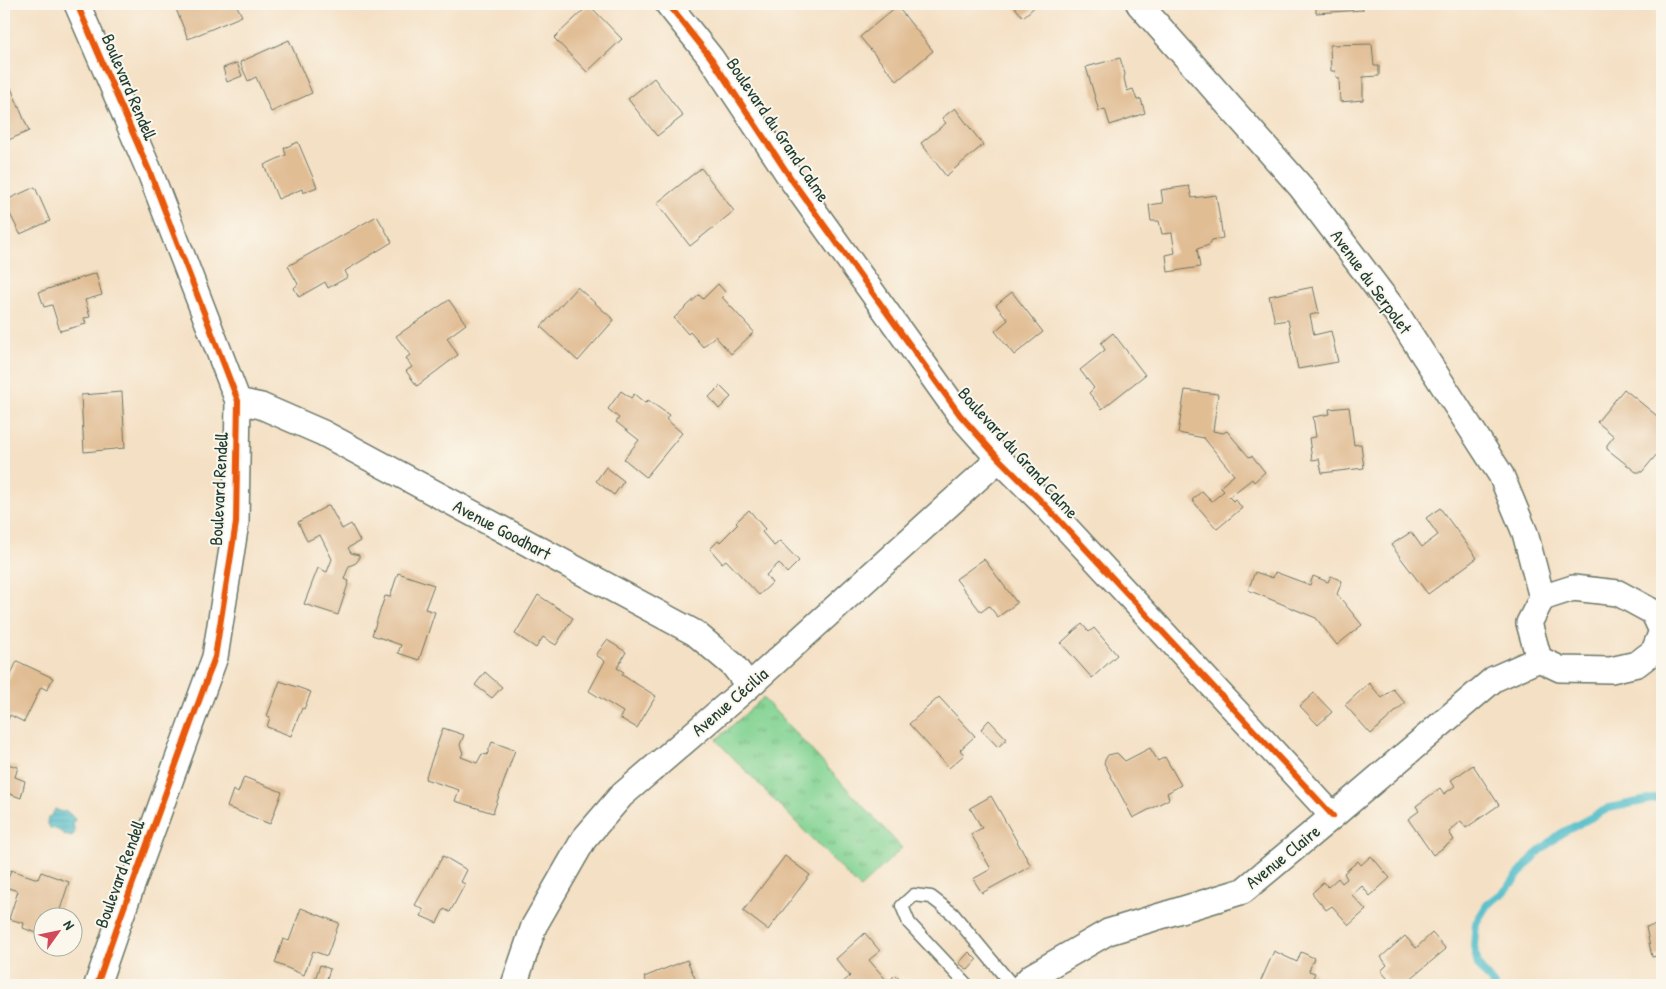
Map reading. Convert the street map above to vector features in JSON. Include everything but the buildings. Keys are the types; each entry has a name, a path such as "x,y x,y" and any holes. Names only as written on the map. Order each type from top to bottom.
{"street":[{"name":"Boulevard Rendell","path":"77,4 151,175 238,401 236,523 215,657 97,985"},
{"name":"Boulevard du Grand Calme","path":"668,4 711,58 794,183 960,415 1333,816"},
{"name":"Avenue du Serpolet","path":"1139,4 1301,188 1397,314 1502,476 1525,533 1542,598"},
{"name":"Avenue Goodhart","path":"238,401 261,406 323,433 695,633 733,665 749,686"},
{"name":"Avenue Cécilia","path":"514,985 534,926 584,839 621,796 749,686 999,458"},
{"path":"1573,588 1618,593 1658,611 1662,631 1658,656 1637,664 1611,670 1560,669 1539,659 1529,623 1542,598 1573,588"},
{"name":"Avenue Claire","path":"1023,985 1032,976 1108,932 1242,890 1333,816 1494,679 1539,659"}],"lane":[{"path":"967,985 909,923 902,906 914,895 932,897 953,914 1012,985"}],"green space":[{"path":"763,698 902,848 860,888 716,740"}],"water":[{"path":"55,809 62,812 67,811 75,819 73,824 75,832 72,837 50,828 47,822 48,817 52,815"}],"waterway":[{"path":"1494,985 1478,965 1474,946 1476,923 1487,905 1505,891 1535,855 1560,834 1609,808 1662,797"}],"cycle path":[{"path":"77,4 151,175 238,401 236,523 215,657 97,985"},
{"path":"668,4 711,58 794,183 960,415 1333,816"}]}
